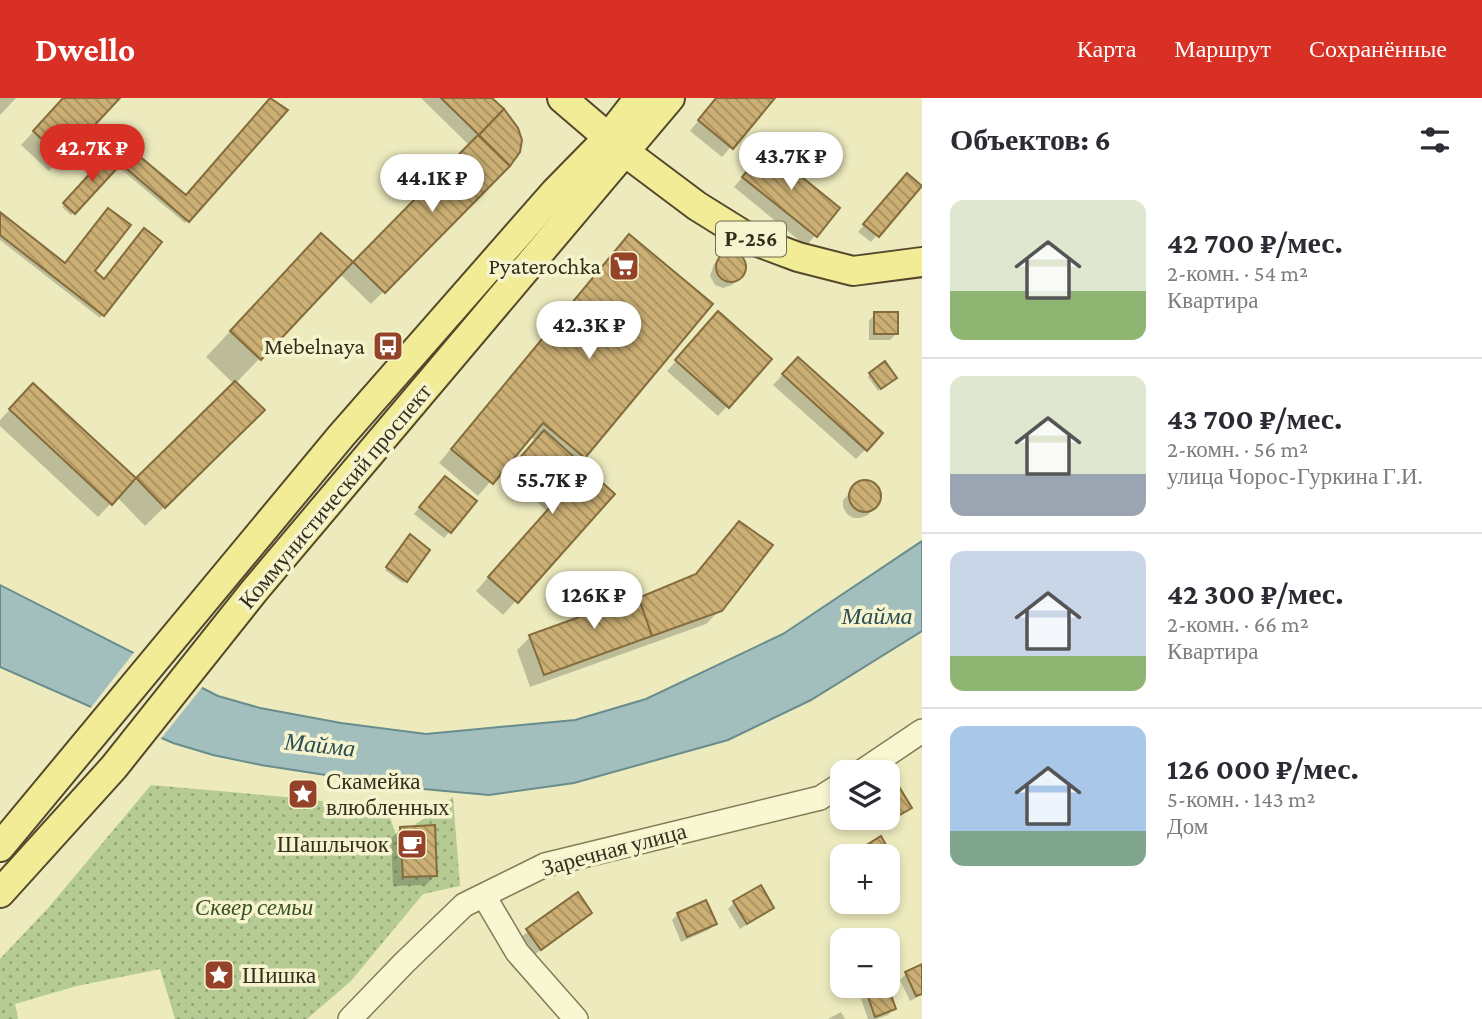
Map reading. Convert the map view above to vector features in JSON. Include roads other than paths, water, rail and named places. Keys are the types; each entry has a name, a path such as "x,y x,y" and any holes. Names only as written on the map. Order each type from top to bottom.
{"main road":[{"name":"Р-256","path":"562,98 760,230 849,258 922,249"},
{"name":"Р-256","path":"586,98 621,139 697,206 750,239 798,257 853,271 922,262"},
{"name":"Коммунистический проспект","path":"0,893 114,767 621,139 639,98"},
{"name":"Коммунистический проспект","path":"0,847 407,359 555,192 670,98"}],"street":[{"path":"879,760 922,732"},
{"name":"Заречная улица","path":"350,1019 464,905 545,865 820,798 830,792"},
{"path":"484,896 517,952 576,1019"}],"water":[{"name":"Майма","path":"922,541 922,631 811,700 728,740 574,783 489,795 358,780 213,755 173,743 0,667 0,585 218,696 260,708 341,723 426,734 575,720 646,699 783,634"}],"place":[{"name":"Pyaterochka","path":"624,266"},
{"name":"Mebelnaya","path":"388,346"},
{"name":"Скамейка влюбленных","path":"303,794"},
{"name":"Шашлычок","path":"412,844"},
{"name":"Шишка","path":"219,975"}],"park label":[{"name":"Сквер семьи","path":"254,907"}]}
